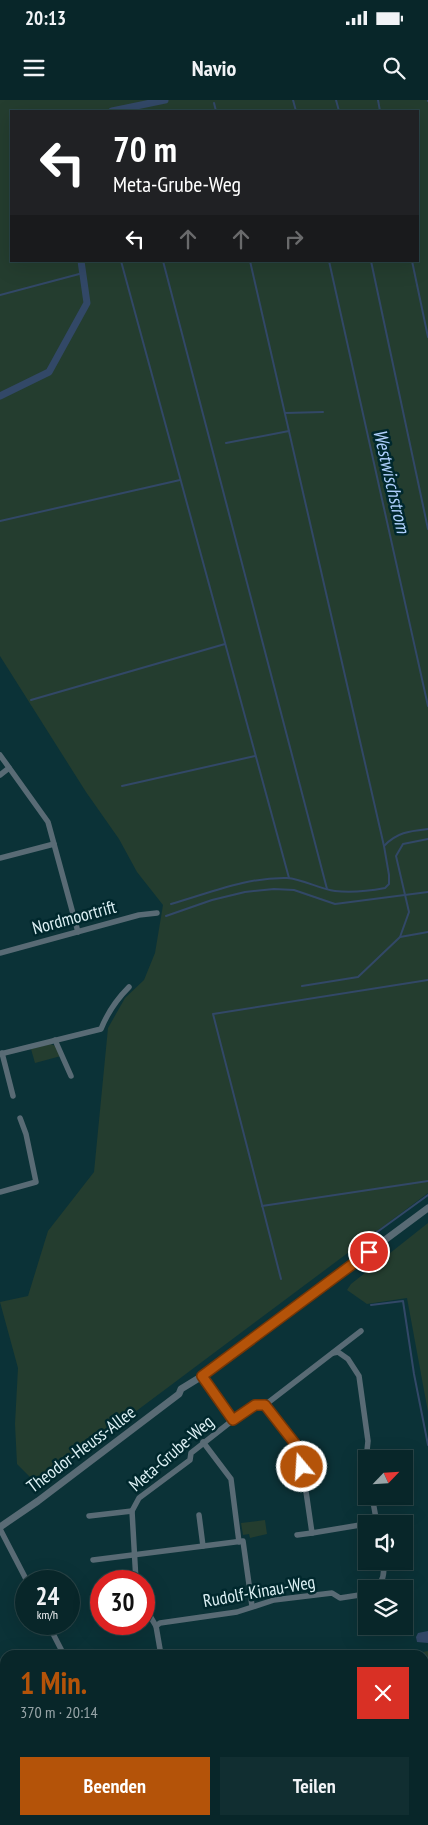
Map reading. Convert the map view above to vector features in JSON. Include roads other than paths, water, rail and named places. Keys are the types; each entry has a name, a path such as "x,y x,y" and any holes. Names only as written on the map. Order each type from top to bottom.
{"street":[{"path":"0,755 48,822 78,932"},
{"path":"0,775 9,768"},
{"path":"0,858 54,844"},
{"name":"Nordmoortrift","path":"0,953 139,915 157,913"},
{"path":"13,1096 1,1053 101,1029 121,994 128,988"},
{"path":"55,1040 71,1076"},
{"path":"0,1192 36,1182 26,1134 20,1118"},
{"name":"Theodor-Heuss-Allee","path":"0,1528 182,1390 428,1208"},
{"name":"Meta-Grube-Weg","path":"135,1570 132,1511 139,1498 190,1460 191,1453 203,1442 255,1405 265,1405 333,1354 361,1330"},
{"path":"333,1354 338,1352 348,1359 360,1376 368,1441 367,1450"},
{"name":"Meta-Grube-Weg","path":"200,1377 233,1420"},
{"path":"265,1405 300,1450 312,1532"},
{"path":"203,1442 231,1479 239,1542"},
{"name":"Meta-Grube-Weg","path":"89,1516 132,1511"},
{"path":"199,1515 203,1546"},
{"path":"297,1535 358,1525"},
{"path":"0,1528 21,1570"},
{"path":"93,1560 243,1541 252,1606"},
{"name":"Rudolf-Kinau-Weg","path":"156,1626 160,1622 237,1612 274,1600 332,1593 340,1598 358,1595"},
{"path":"156,1626 161,1650"},
{"path":"54,1635 61,1650"}],"water":[{"path":"428,1631 428,1643 417,1642 416,1637 418,1633"}],"waterway":[{"path":"117,110 165,100"},
{"name":"Westwischstrom","path":"293,100 296,110"},
{"path":"336,100 339,110"},
{"path":"378,100 380,110"},
{"path":"214,103 216,110"},
{"path":"0,396 49,372 87,303 81,262"},
{"path":"121,262 289,878"},
{"path":"163,262 327,889"},
{"path":"250,262 384,846"},
{"name":"Westwischstrom","path":"329,262 428,706"},
{"path":"371,262 428,529"},
{"path":"412,262 428,337"},
{"path":"0,295 83,273"},
{"path":"285,413 323,412"},
{"path":"226,443 289,431"},
{"path":"0,521 180,480"},
{"path":"31,700 225,644"},
{"path":"122,786 255,756"},
{"path":"171,904 229,886 272,878 293,879 341,892 385,888 389,884 389,875 384,846 399,835 428,829"},
{"path":"302,986 358,977 400,937 409,912 396,856 403,844 428,839"},
{"path":"166,916 212,900 245,892 274,889 294,890 335,904 428,892"},
{"path":"400,937 428,932"},
{"path":"281,1279 213,1014 428,980"},
{"path":"262,1206 428,1181"},
{"path":"362,1243 428,1195"},
{"path":"371,1305 403,1301 414,1374 428,1445"}]}
